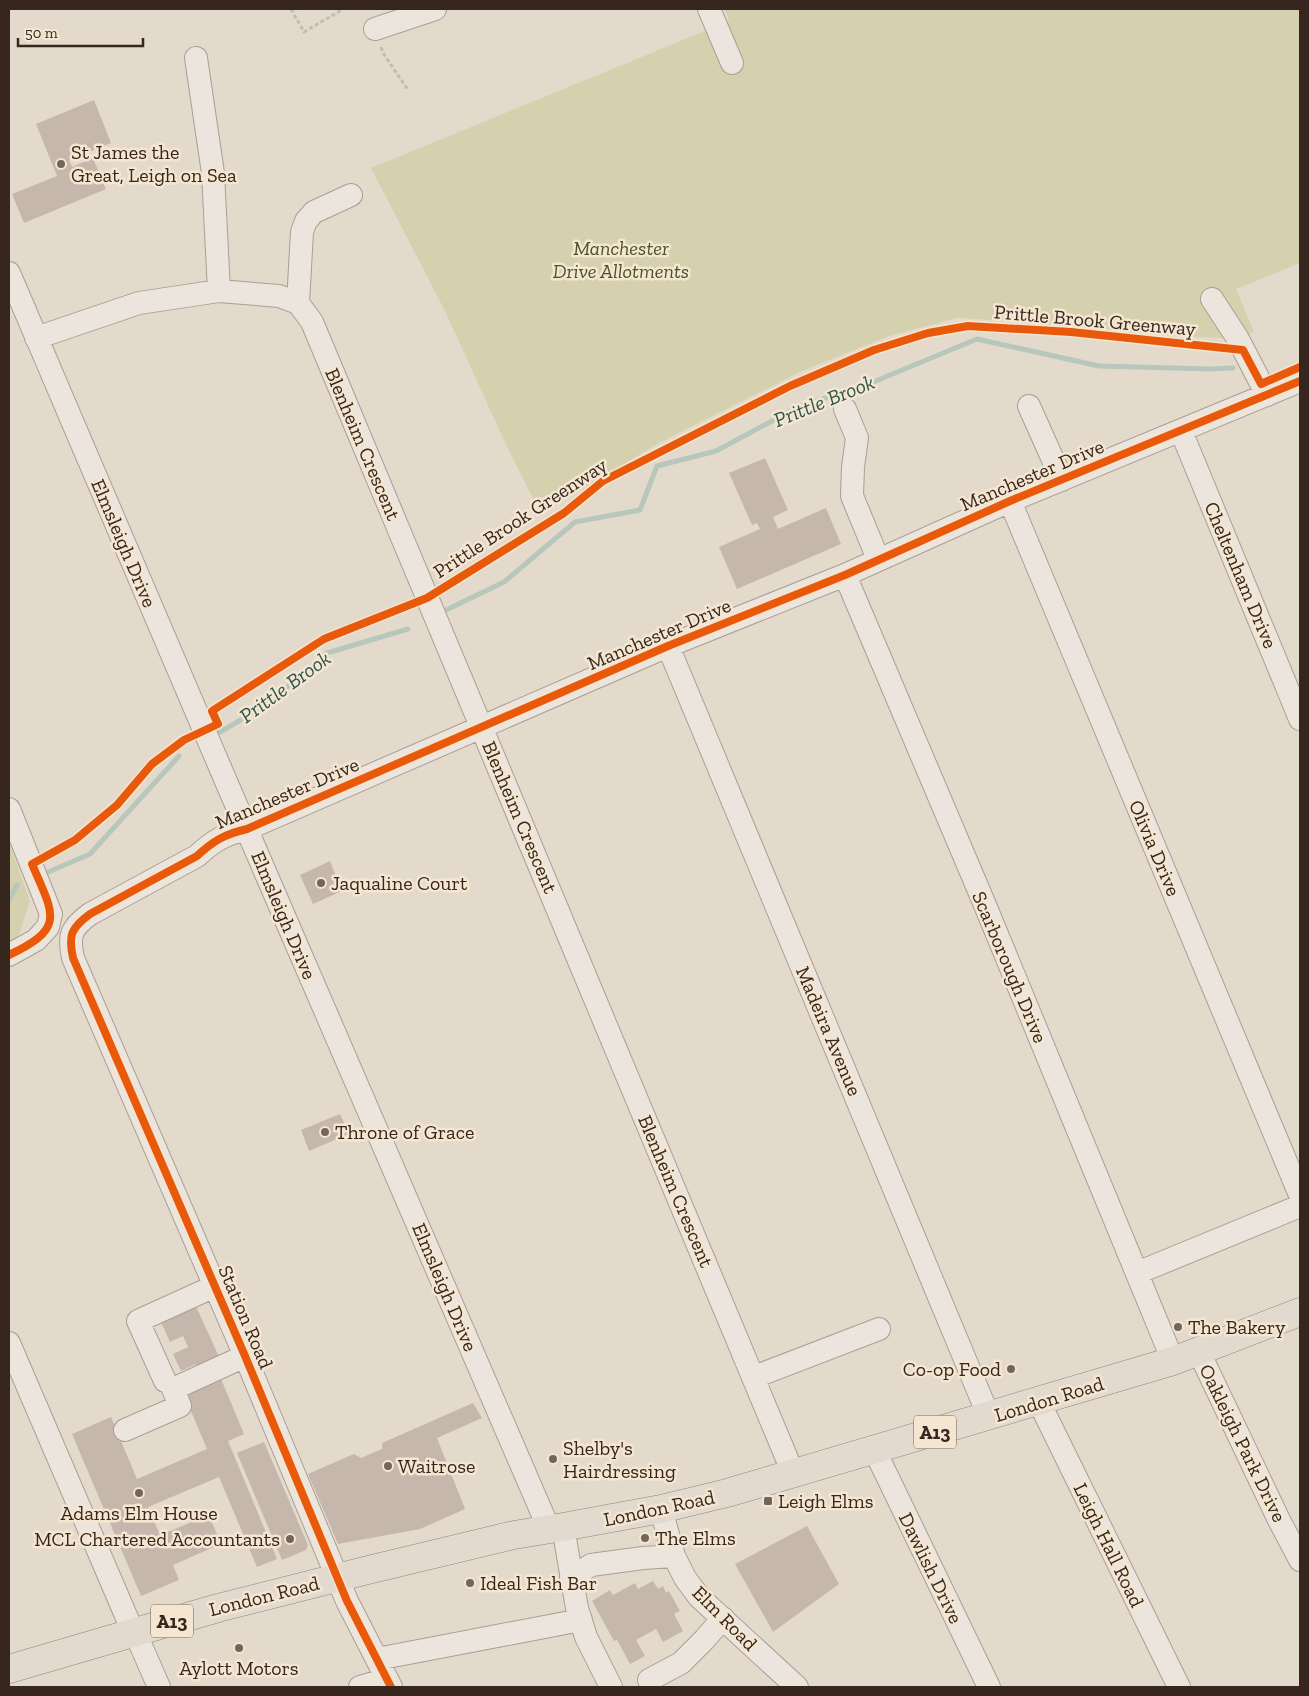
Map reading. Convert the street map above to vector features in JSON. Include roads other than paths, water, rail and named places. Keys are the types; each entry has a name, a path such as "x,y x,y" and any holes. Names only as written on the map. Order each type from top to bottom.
{"main road":[{"name":"London Road","path":"9,1668 218,1608 337,1577 514,1535 661,1509 727,1493 1040,1402 1173,1361 1300,1312"}],"street":[{"path":"375,29 435,9"},
{"path":"709,9 732,63"},
{"path":"196,58 213,173 219,291"},
{"path":"36,338 139,303 219,291 279,296 298,303 302,232 306,221 314,212 351,196"},
{"name":"Elmsleigh Drive","path":"9,273 247,828 556,1528 586,1637 611,1687"},
{"path":"1212,299 1238,339 1267,395"},
{"name":"Blenheim Crescent","path":"298,303 312,322 794,1473"},
{"name":"Manchester Drive","path":"73,958 70,944 72,932 78,922 197,856 212,843 230,833 247,828 482,728 668,646 845,575 1010,501 1300,381"},
{"path":"1029,406 1062,480"},
{"path":"845,409 857,438 852,496 878,559"},
{"name":"Cheltenham Drive","path":"1181,431 1300,719"},
{"name":"Olivia Drive","path":"1010,501 1300,1195"},
{"name":"Scarborough Drive","path":"845,575 985,905 1173,1361"},
{"name":"Madeira Avenue","path":"668,646 989,1417"},
{"path":"9,809 51,914 48,928 36,940 9,955"},
{"name":"Station Road","path":"73,958 245,1356 347,1601 389,1683"},
{"path":"1137,1273 1300,1206"},
{"path":"165,1381 138,1321 215,1286"},
{"path":"754,1377 879,1329"},
{"path":"9,1343 159,1687"},
{"name":"Oakleigh Park Drive","path":"1199,1352 1300,1560"},
{"path":"125,1430 180,1406 173,1389 245,1356"},
{"name":"Leigh Hall Road","path":"1040,1402 1179,1687"},
{"name":"Dawlish Drive","path":"874,1449 989,1687"},
{"name":"Elm Road","path":"661,1509 674,1556 685,1578 694,1590 797,1687"},
{"path":"571,1578 591,1565 674,1556"},
{"path":"649,1680 681,1662 704,1640 722,1618"},
{"path":"377,1659 581,1620"},
{"path":"360,1687 389,1683"}],"waterway":[{"name":"Prittle Brook","path":"444,611 504,582 575,522 640,510 657,466 716,451 798,407 866,385 977,339 1099,366 1233,368"},
{"name":"Prittle Brook","path":"220,732 268,704 327,653 408,629"},
{"name":"Prittle Brook","path":"46,873 90,854 179,756"},
{"name":"Prittle Brook","path":"9,900 17,885"}],"place":[{"name":"St James the Great, Leigh on Sea","path":"61,164"},
{"name":"Jaqualine Court","path":"321,883"},
{"name":"Throne of Grace","path":"325,1132"},
{"name":"The Bakery","path":"1178,1327"},
{"name":"Co-op Food","path":"1011,1369"},
{"name":"Shelby's Hairdressing","path":"553,1459"},
{"name":"Waitrose","path":"388,1466"},
{"name":"Adams Elm House","path":"139,1493"},
{"name":"Leigh Elms","path":"768,1501"},
{"name":"The Elms","path":"645,1538"},
{"name":"MCL Chartered Accountants","path":"290,1539"},
{"name":"Ideal Fish Bar","path":"470,1583"},
{"name":"Aylott Motors","path":"239,1648"}],"park label":[{"name":"Manchester Drive Allotments","path":"621,260"}]}
